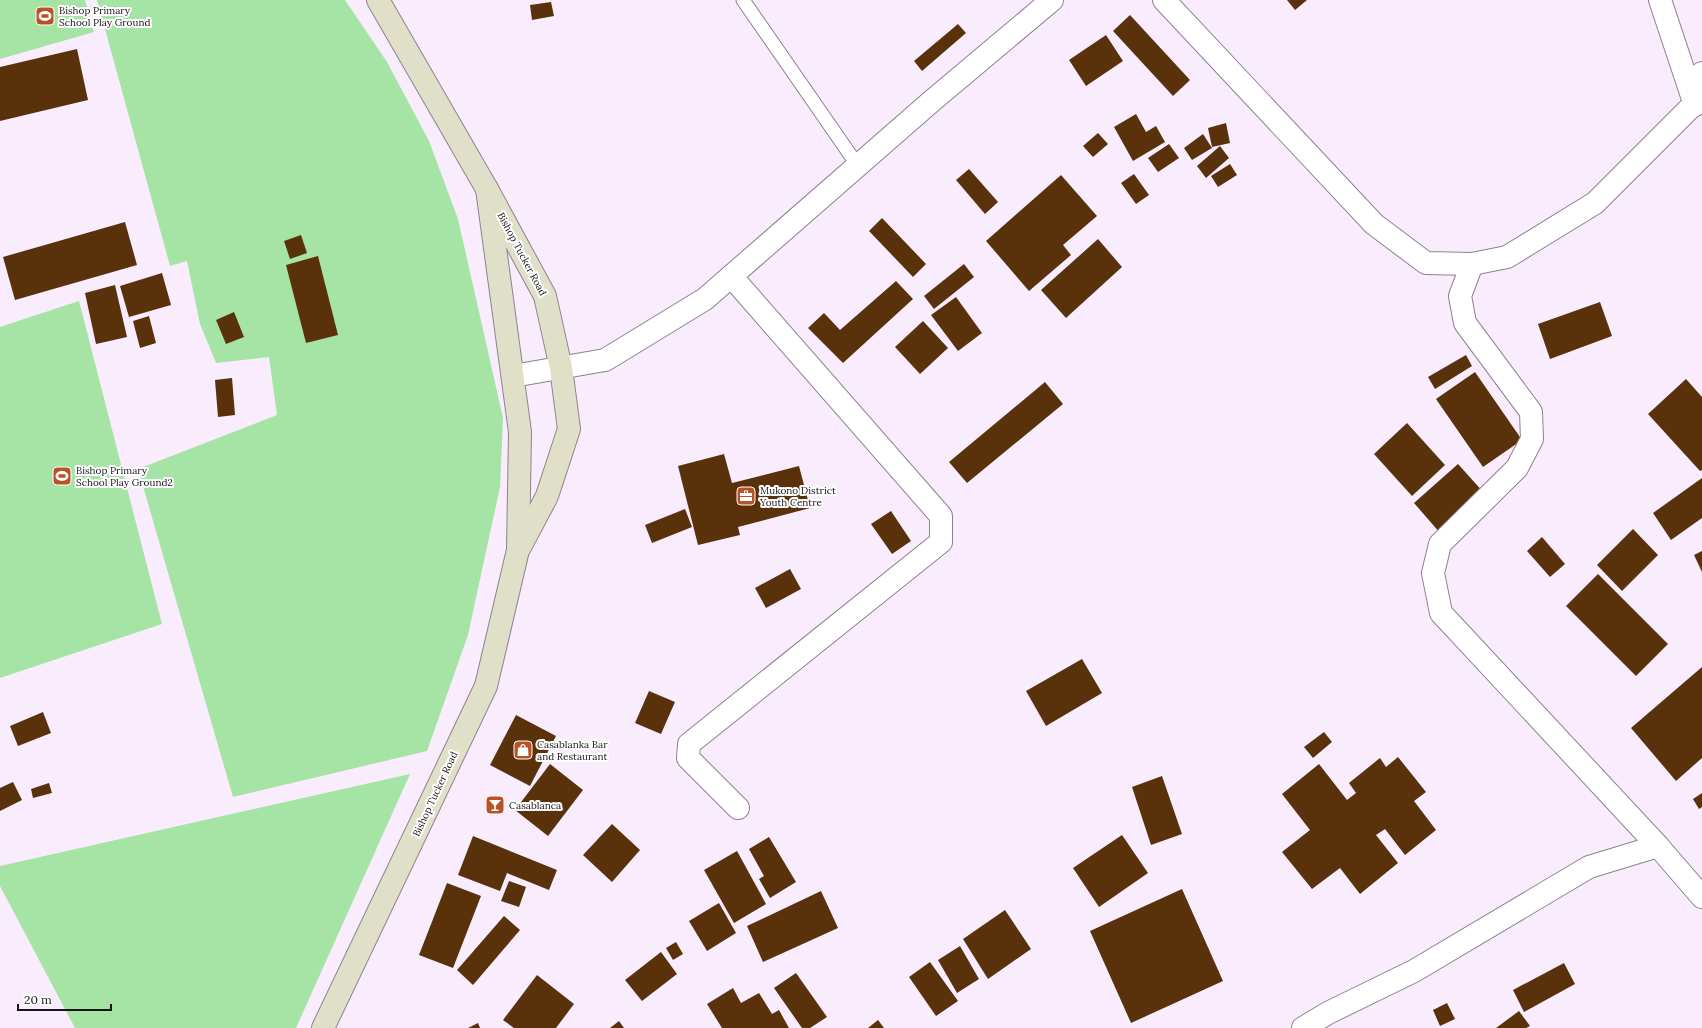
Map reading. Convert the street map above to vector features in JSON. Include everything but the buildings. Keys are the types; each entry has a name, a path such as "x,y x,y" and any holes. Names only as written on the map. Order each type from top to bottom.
{"main road":[{"name":"Bishop Tucker Road","path":"378,0 487,188 545,296 561,368 568,429 547,496 518,550"},
{"name":"Bishop Tucker Road","path":"324,1028 486,686 518,550 520,432 487,188"}],"street":[{"path":"513,376 605,360 705,299 945,90 1052,0"},
{"path":"1164,0 1374,224 1426,263 1472,264 1507,257 1595,203 1698,107 1702,73"},
{"path":"1660,0 1698,107"},
{"path":"1472,264 1460,296 1465,323 1531,412 1532,439 1517,468 1440,544 1433,573 1441,613 1658,846 1702,896"},
{"path":"731,276 941,516 941,542 689,744 688,758 738,808"},
{"path":"1303,1028 1414,970 1589,867 1658,846"}],"lane":[{"path":"743,0 858,166"}],"green space":[{"name":"Bishop Primary School Play Ground","path":"0,0 85,0 94,32 0,59"},
{"path":"97,0 345,0 387,62 429,141 458,219 503,418 500,487 468,635 427,751 233,797 138,469 277,415 269,357 216,363 200,324 187,261 170,266"},
{"name":"Bishop Primary School Play Ground2","path":"79,301 162,624 0,678 0,327"},
{"path":"410,774 296,1028 75,1028 0,886 0,866"}],"place":[{"name":"Bishop Primary School Play Ground","path":"45,16"},
{"name":"Bishop Primary School Play Ground2","path":"62,476"},
{"name":"Mukono District Youth Centre","path":"746,496"},
{"name":"Casablanka Bar and Restaurant","path":"523,750"},
{"name":"Casablanca","path":"495,805"}]}
